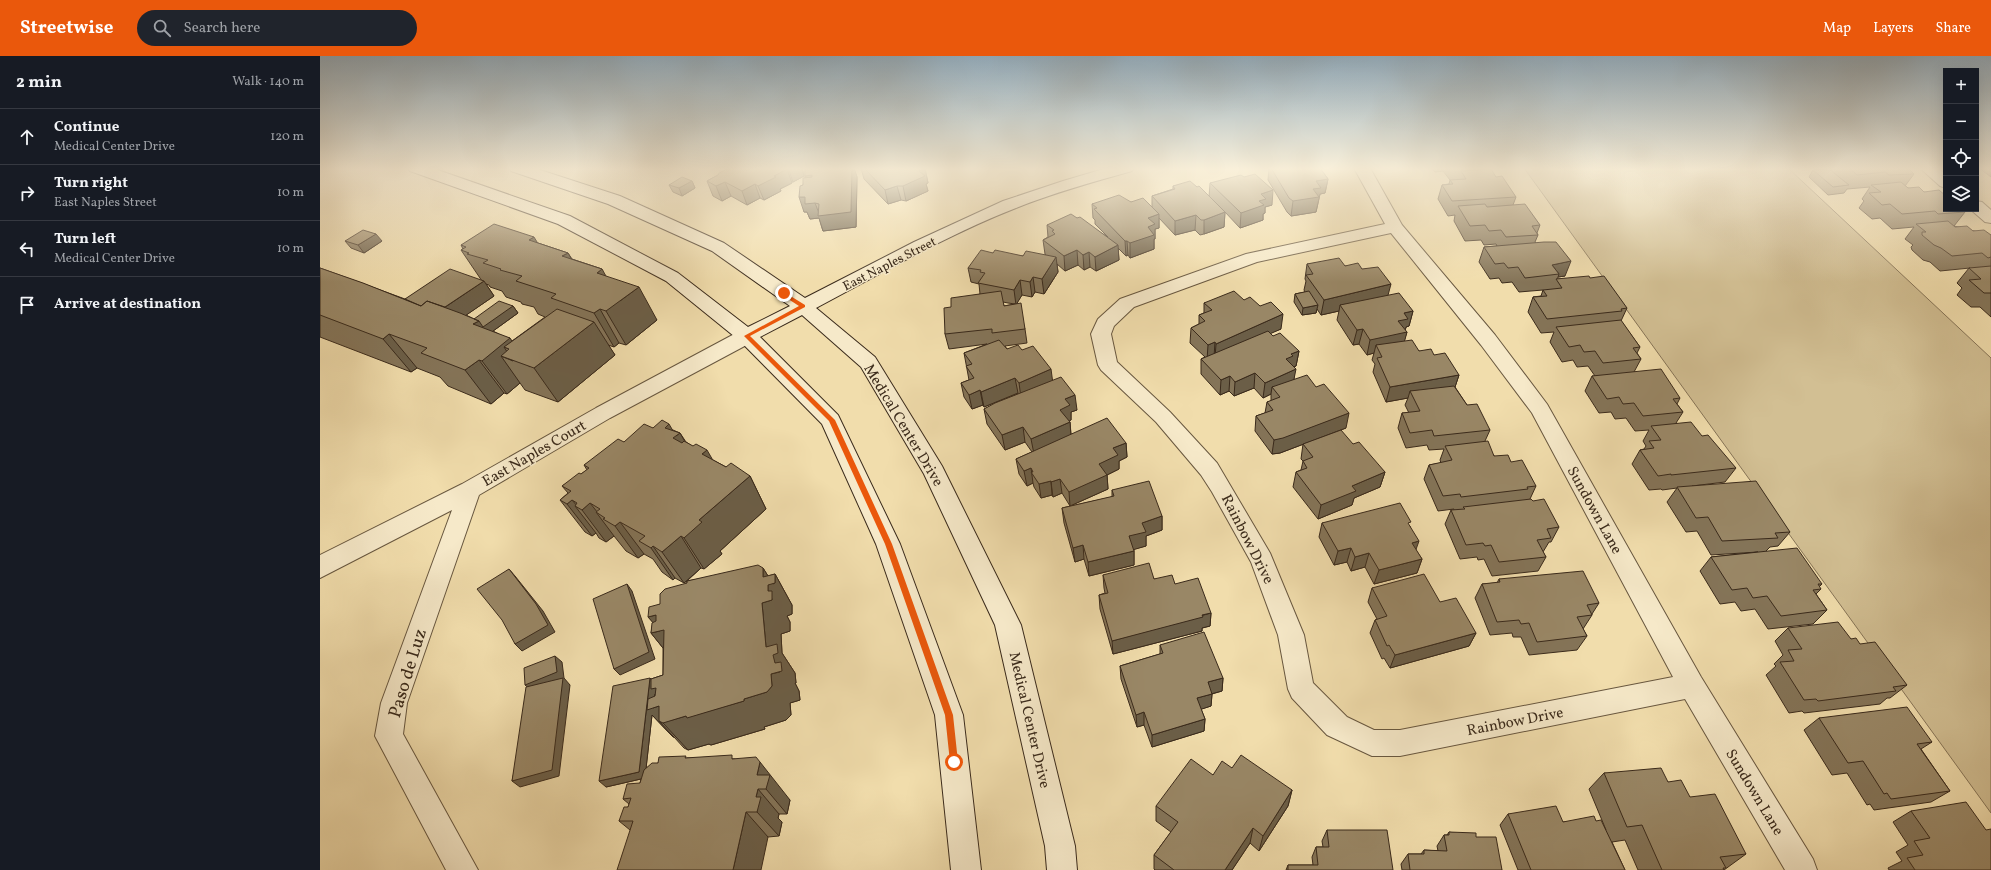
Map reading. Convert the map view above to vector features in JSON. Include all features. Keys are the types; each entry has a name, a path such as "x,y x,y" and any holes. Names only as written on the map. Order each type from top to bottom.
{"street":[{"path":"524,206 564,220 672,277 747,336 832,420 888,544 949,715 966,870"},
{"name":"Medical Center Drive","path":"627,206 718,248 803,306 868,362 934,472 1008,625 1060,846 1062,870"},
{"name":"East Naples Street","path":"747,336 920,246 1007,206"},
{"name":"Sundown Lane","path":"1383,206 1395,227 1488,340 1540,409 1692,686 1802,870"},
{"path":"1979,208 1991,218"},
{"name":"Rainbow Drive","path":"1395,227 1252,258 1127,303 1106,323 1101,334 1108,365 1163,417 1209,470 1220,486 1262,560 1291,635 1301,689 1337,726 1372,743 1400,744 1692,686"},
{"name":"East Naples Court","path":"320,568 338,556 470,490 603,413 747,336"},
{"name":"Paso de Luz","path":"462,870 389,736 394,702 470,490"}],"shaded area":[{"path":"1552,206 1829,206 1991,358 1991,813"}],"building":[{"path":"819,206 851,206 851,212 818,216"},
{"path":"1094,206 1151,206 1159,214 1148,218 1155,224 1148,227 1154,235 1130,243 1125,241 1094,209 1097,208"},
{"path":"1161,206 1219,206 1225,212 1204,220 1201,220 1196,215 1175,221"},
{"path":"1234,206 1261,206 1241,213"},
{"path":"1458,206 1526,206 1540,225 1532,226 1538,235 1506,237 1501,230 1489,231 1485,225 1470,226"},
{"path":"1892,206 1943,206 1943,212 1965,212 1938,214 1935,211 1902,214"},
{"path":"1071,214 1077,218 1080,217 1118,245 1095,257 1089,252 1083,255 1077,250 1064,256 1043,240 1055,234 1052,231 1054,230 1047,225"},
{"path":"1948,221 1955,227 1967,226 1973,231 1984,230 1991,235 1991,257 1988,258 1982,253 1952,256 1934,245 1922,235 1922,232 1926,232 1916,224"},
{"path":"494,224 534,237 529,240 568,253 562,256 602,269 597,273 639,287 606,311 600,309 594,313 551,298 556,294 516,281 522,276 500,270 501,269 483,263 488,260 467,254 469,253 461,250 466,247 461,245"},
{"path":"363,230 376,234 358,245 345,241"},
{"path":"1556,242 1571,261 1552,265 1559,274 1525,278 1518,267 1508,268 1504,263 1495,264 1484,247"},
{"path":"981,250 993,253 995,250 1023,256 1026,251 1056,257 1042,279 1033,277 1030,282 1020,280 1014,290 978,283 985,273 980,272 981,270 968,268"},
{"path":"1339,258 1345,266 1358,263 1362,269 1378,267 1391,284 1324,300 1306,275 1313,274 1307,264"},
{"path":"1991,266 1991,293 1984,293 1969,280 1981,279 1969,268"},
{"path":"320,268 421,306 427,301 460,313 479,321 473,324 510,338 482,361 479,360 465,370 421,353 427,348 389,334 383,339 320,315"},
{"path":"450,269 484,281 445,307 427,301 421,306 405,299"},
{"path":"1589,276 1590,278 1604,276 1627,308 1621,309 1622,311 1547,319 1533,297 1547,296 1543,290 1562,288 1556,279"},
{"path":"1001,291 1004,306 1021,303 1025,329 992,333 992,329 945,334 944,308 951,307 951,298"},
{"path":"1234,291 1244,300 1250,297 1260,306 1271,302 1283,314 1216,344 1215,342 1208,345 1191,328 1205,321 1199,315 1212,310 1204,303"},
{"path":"1309,291 1318,305 1303,308 1295,294"},
{"path":"1399,293 1413,311 1404,313 1408,319 1398,321 1407,332 1370,340 1363,329 1357,330 1340,305"},
{"path":"499,301 513,306 483,327 479,321 474,319"},
{"path":"557,309 594,322 534,368 501,356 509,349 504,347"},
{"path":"1621,320 1640,347 1633,348 1641,359 1603,363 1595,351 1584,352 1580,345 1569,347 1556,327"},
{"path":"1268,331 1273,336 1280,333 1299,351 1291,354 1293,356 1286,359 1296,369 1265,383 1255,373 1235,382 1230,376 1221,380 1201,359"},
{"path":"999,340 1007,349 1018,345 1022,350 1033,346 1051,369 1019,383 1015,378 981,392 980,390 969,395 961,383 974,378 966,366 972,364 964,353"},
{"path":"1412,340 1419,351 1431,349 1434,355 1445,353 1459,375 1390,387 1377,358 1382,357 1376,345"},
{"path":"1661,369 1680,398 1673,399 1683,412 1643,416 1634,403 1623,404 1619,397 1607,399 1592,376"},
{"path":"1307,375 1316,387 1324,384 1349,413 1274,440 1256,416 1273,410 1267,402 1280,397 1272,387"},
{"path":"1061,377 1075,395 1065,399 1070,405 1060,410 1070,422 1031,439 1023,427 1002,435 984,409 995,403"},
{"path":"1454,386 1467,405 1477,404 1490,430 1434,436 1432,430 1410,433 1402,413 1420,411 1410,391"},
{"path":"1107,418 1126,443 1113,448 1118,455 1099,464 1107,475 1069,492 1060,479 1039,484 1031,472 1033,472 1031,468 1024,471 1016,459"},
{"path":"662,420 669,424 665,428 680,433 673,438 682,443 684,441 693,446 696,444 707,450 702,454 726,467 731,463 750,476 699,520 702,522 684,538 681,536 662,552 653,546 651,548 639,541 645,536 620,522 615,526 603,519 605,518 596,512 600,509 590,503 582,510 575,506 577,503 572,500 567,504 560,500 571,491 562,486 579,473 581,474 589,468 584,465 618,439 624,442 644,424 653,428"},
{"path":"1691,422 1702,436 1708,435 1736,468 1658,476 1640,450 1654,448 1649,441 1661,440 1651,426"},
{"path":"1341,430 1353,444 1359,442 1385,472 1352,486 1356,491 1321,505 1296,472 1307,468 1303,461 1313,457 1303,444"},
{"path":"1488,441 1494,456 1508,455 1511,462 1522,460 1536,486 1527,487 1528,489 1461,497 1460,494 1443,496 1429,465 1452,460 1445,446"},
{"path":"1149,481 1162,516 1142,523 1146,532 1129,536 1134,551 1088,562 1083,545 1073,548 1062,508 1114,496 1112,490"},
{"path":"1756,481 1790,532 1775,533 1778,538 1722,541 1708,517 1696,518 1677,487"},
{"path":"1531,499 1533,501 1544,499 1559,527 1547,529 1551,538 1537,540 1546,557 1499,562 1491,545 1485,546 1483,543 1466,545 1451,510 1465,509 1463,507"},
{"path":"1400,503 1411,522 1408,523 1419,541 1412,543 1422,559 1379,570 1369,553 1355,557 1351,548 1338,551 1322,523"},
{"path":"1797,548 1822,584 1818,584 1821,589 1813,590 1827,610 1781,616 1767,596 1753,598 1747,588 1732,590 1711,557"},
{"path":"1149,563 1154,579 1172,575 1175,584 1198,578 1211,613 1202,615 1203,617 1112,641 1099,595 1108,593 1103,575"},
{"path":"758,565 763,568 763,577 775,574 775,583 768,585 768,591 772,591 772,600 762,603 766,647 777,644 778,653 773,655 775,663 781,662 782,671 771,674 772,686 767,692 744,699 744,701 687,718 686,716 663,723 659,721 659,706 647,710 648,699 655,696 656,688 651,689 651,679 663,675 664,630 651,633 652,623 656,621 656,615 648,617 649,607 660,604 660,594 665,589 687,583 687,581"},
{"path":"509,569 536,604 548,625 515,644 502,620 477,589"},
{"path":"1583,571 1599,603 1587,605 1592,615 1577,617 1587,636 1537,642 1529,623 1521,624 1519,620 1497,622 1482,584 1500,582 1499,579"},
{"path":"1424,574 1440,602 1456,598 1476,633 1395,655 1389,645 1387,646 1375,620 1387,616 1372,588"},
{"path":"627,584 649,652 614,669 593,599"},
{"path":"1838,622 1851,639 1856,638 1860,644 1875,642 1907,685 1893,687 1896,691 1818,701 1816,699 1804,700 1780,662 1794,661 1788,650 1802,649 1788,628"},
{"path":"1204,632 1223,678 1208,682 1212,694 1197,698 1205,719 1152,735 1144,712 1136,715 1120,666 1163,653 1160,645"},
{"path":"555,656 557,672 525,685 524,668"},
{"path":"563,678 552,770 512,781 526,687"},
{"path":"650,678 639,772 599,781 613,686"},
{"path":"1907,707 1932,742 1917,744 1950,791 1891,799 1887,793 1884,794 1863,761 1848,763 1819,718"},
{"path":"732,755 732,759 756,757 760,762 757,775 770,775 766,789 758,789 756,797 761,797 757,812 746,812 733,870 617,870 633,821 619,821 624,807 628,807 631,798 623,799 627,784 640,783 644,770 652,763 658,763 659,757 686,756 685,758"},
{"path":"1241,755 1292,790 1263,836 1253,828 1225,870 1174,870 1154,855 1178,822 1156,806 1191,759 1213,775 1222,761 1232,768"},
{"path":"1661,768 1668,782 1681,780 1690,797 1715,794 1746,854 1720,857 1726,868 1723,868 1724,870 1662,870 1642,825 1627,827 1604,773"},
{"path":"1966,802 1986,830 1991,829 1991,870 1915,870 1907,858 1923,855 1914,841 1930,838 1911,811"},
{"path":"1556,806 1563,822 1594,816 1596,821 1601,820 1625,870 1531,870 1508,814"},
{"path":"1327,830 1387,830 1393,870 1288,870 1288,865 1318,865 1316,847 1329,847"},
{"path":"1449,832 1476,833 1476,837 1496,837 1502,870 1410,870 1408,854 1424,854 1424,850 1447,851 1444,835 1449,835"}],"route":[{"path":"784,293 803,306 747,336 832,420 888,544 949,715 954,762"}]}
